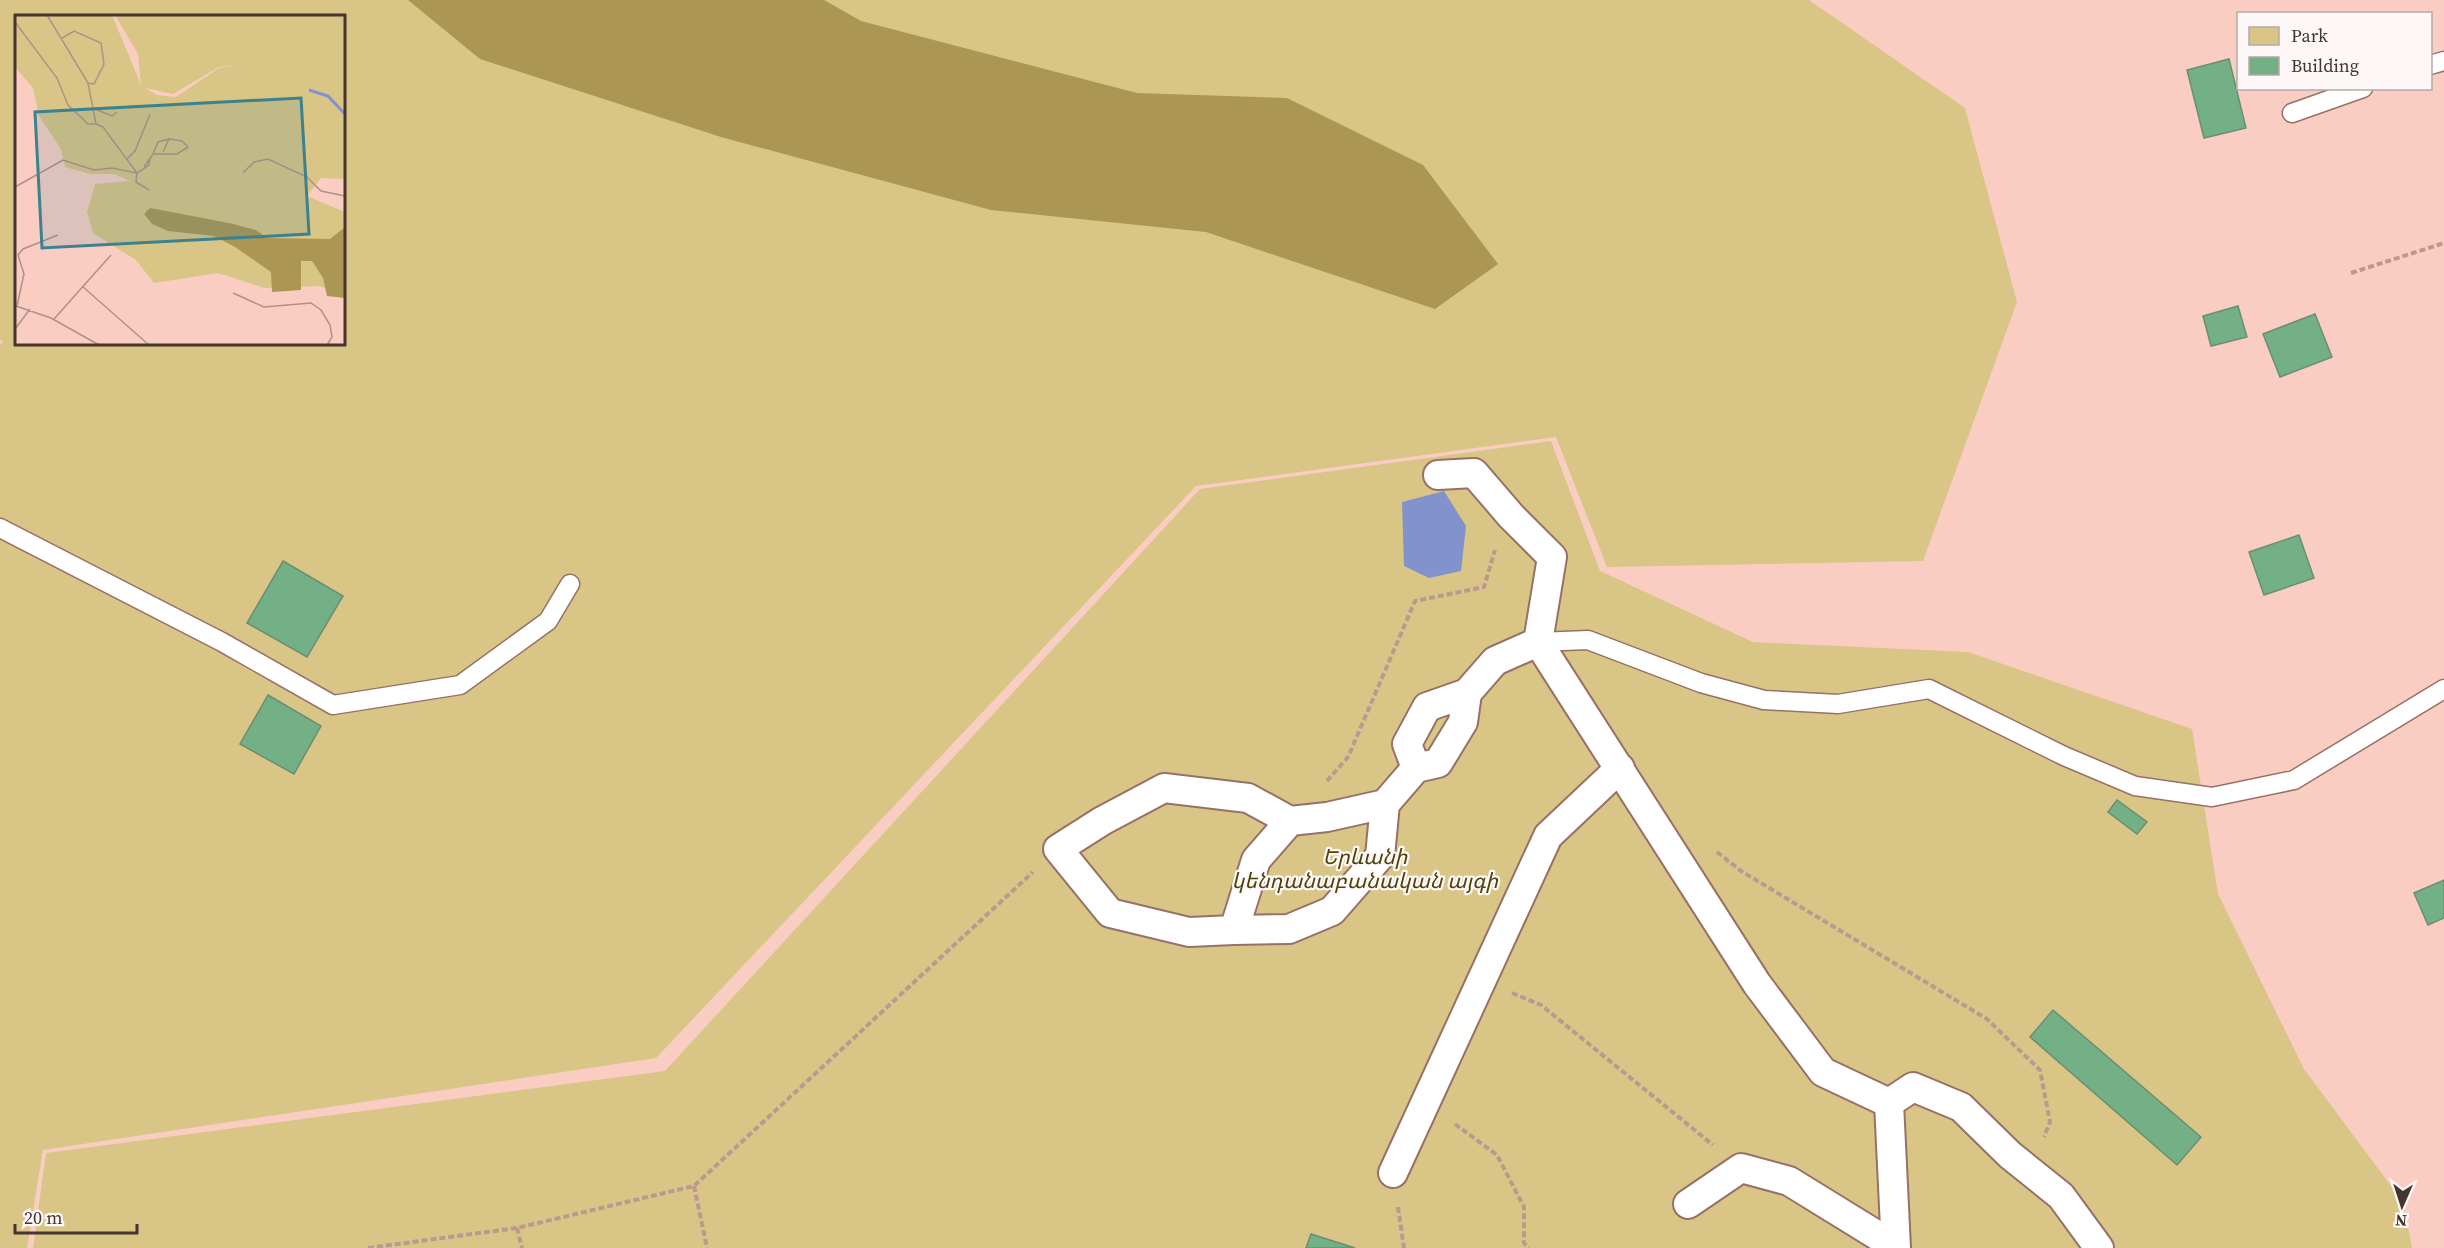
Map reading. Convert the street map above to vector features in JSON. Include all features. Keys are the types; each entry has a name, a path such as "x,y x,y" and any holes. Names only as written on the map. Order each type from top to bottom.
{"street":[{"path":"1438,475 1474,473 1511,516 1552,557 1538,642 1757,984 1823,1072 1889,1103"},
{"path":"1416,768 1407,744 1427,707 1467,693 1495,661 1538,642"},
{"path":"1385,804 1327,817 1290,821 1248,798 1164,788 1102,821 1058,849 1110,913 1189,932 1289,929 1332,911 1380,856 1385,804 1416,768 1438,764 1463,722 1467,693"},
{"path":"1393,1173 1548,836 1620,768"},
{"path":"1234,930 1256,860 1290,821"},
{"path":"1889,1103 1913,1087 1961,1107 2029,1170 2061,1196 2099,1248"},
{"path":"1889,1103 1896,1247"},
{"path":"1688,1204 1741,1168 1789,1181 1896,1247"}],"lane":[{"path":"2292,113 2357,90"},
{"path":"0,528 222,642 333,705 459,685 548,621 570,584"},
{"path":"1538,642 1588,640 1701,683 1764,700 1839,704 1929,688 2064,756 2135,786 2212,797 2294,780 2444,689"}],"path":[{"path":"2351,273 2444,243"},
{"path":"1290,821 1348,758 1415,601 1484,587 1488,573"},
{"path":"368,1248 517,1228 694,1186 1058,849"},
{"path":"1713,849 1741,871 1987,1018 2040,1070 2050,1122 2029,1170"},
{"path":"1511,993 1541,1005 1718,1149"},
{"path":"1425,1102 1497,1155 1524,1207 1524,1243 1529,1248"},
{"path":"1393,1173 1404,1248"},
{"path":"694,1186 707,1248"},
{"path":"517,1228 522,1248"}],"green space":[{"path":"0,0 1809,0 1965,108 2017,302 1923,561 1607,567 1556,437 1196,486 656,1058 43,1150 27,1248 0,1248 0,345 3,342 0,340"},
{"name":"Երևանի կենդանաբանական այգի","path":"1551,441 1600,571 1753,642 1968,652 2192,729 2218,894 2304,1069 2403,1202 2412,1248 33,1248 46,1153 665,1071 1200,489"}],"shaded area":[{"path":"408,0 824,0 861,21 1137,93 1287,98 1423,165 1498,264 1435,309 1206,232 991,210 721,137 480,59"}],"water":[{"path":"1444,491 1466,526 1461,571 1429,578 1404,566 1402,502"}],"building":[{"path":"2229,59 2246,128 2204,138 2187,70"},
{"path":"2238,306 2247,337 2211,346 2203,316"},
{"path":"2315,314 2332,357 2280,377 2263,334"},
{"path":"2299,535 2314,578 2264,595 2249,552"},
{"path":"283,561 343,596 307,657 247,623"},
{"path":"268,695 321,726 294,774 240,744"},
{"path":"2117,800 2147,822 2137,834 2108,812"},
{"path":"2444,880 2444,918 2428,925 2414,893"},
{"path":"2053,1010 2201,1137 2177,1165 2030,1037"},
{"path":"1311,1234 1355,1248 1306,1248"}]}
